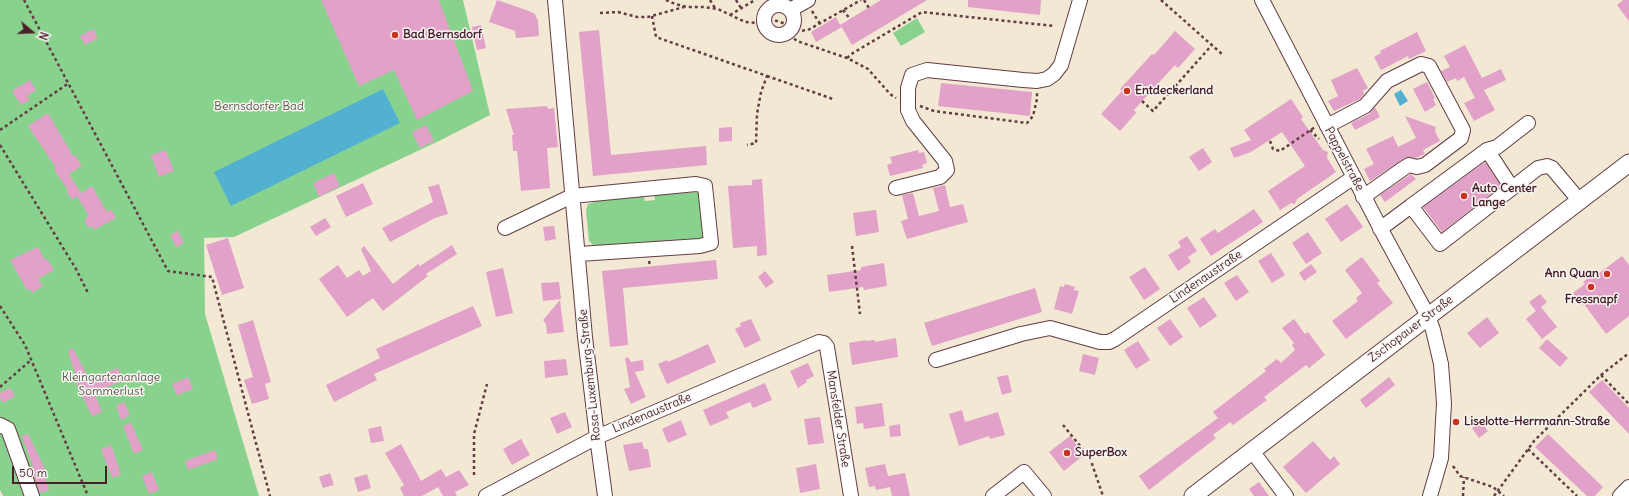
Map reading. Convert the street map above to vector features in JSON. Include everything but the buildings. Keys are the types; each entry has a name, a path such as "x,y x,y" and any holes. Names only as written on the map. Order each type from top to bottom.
{"main road":[{"name":"Zschopauer Straße","path":"1194,496 1629,163"}],"street":[{"name":"Rosa-Luxemburg-Straße","path":"555,0 572,196 579,254 585,337 606,496"},
{"path":"790,10 808,0"},
{"path":"896,188 940,177 947,170 945,161 913,121 908,110 908,88 912,75 927,70 1023,80 1037,81 1047,79 1054,74 1061,65 1080,0"},
{"name":"Pappelstraße","path":"1262,0 1363,197 1428,316"},
{"path":"780,5 790,10 794,20 786,25 787,32 778,35 768,30 764,20 767,12 775,6 780,5"},
{"path":"1327,126 1365,106 1387,81 1421,64 1429,66 1463,130 1461,138 1425,165 1417,167 1409,165 1363,197"},
{"path":"1380,229 1487,150 1497,147 1528,123"},
{"path":"1487,150 1512,188"},
{"path":"1411,206 1440,244 1538,168 1547,166 1552,168 1579,200"},
{"name":"Lindenaustraße","path":"936,360 1021,334 1050,328 1100,342 1109,342 1354,177"},
{"path":"505,228 572,196 696,184 705,186 711,243 700,246 579,254"},
{"path":"1428,316 1437,344 1443,388 1441,458 1430,496"},
{"name":"Lindenaustraße","path":"486,496 597,437 819,342 824,343"},
{"name":"Mansfelder Straße","path":"824,343 827,347 851,496"},
{"path":"0,425 8,429 32,496"},
{"path":"1252,451 1286,496"},
{"path":"994,496 1024,472 1044,496"},
{"path":"1620,496 1629,487"}],"path":[{"path":"24,0 168,271 212,277 270,496"},
{"path":"666,0 686,7"},
{"path":"710,0 715,8"},
{"path":"736,0 741,8"},
{"path":"730,15 755,0"},
{"path":"600,13 618,12 637,17 652,16 686,7 704,7 715,8 752,24 764,20 786,25 800,31 808,30 820,24 860,0"},
{"path":"864,0 869,8"},
{"path":"1161,0 1223,55"},
{"path":"843,10 850,19"},
{"path":"847,58 922,12 1054,26"},
{"path":"652,16 656,37 833,99"},
{"path":"815,16 820,24"},
{"path":"1142,101 1153,111 1212,45"},
{"path":"746,146 756,143 757,114 761,92 767,76"},
{"path":"0,130 69,83"},
{"path":"1270,141 1273,149 1280,151 1312,129"},
{"path":"0,145 76,269 88,294"},
{"path":"852,246 860,314"},
{"path":"0,306 25,345 88,496"},
{"path":"1494,496 1528,449 1601,375 1629,353"},
{"path":"0,387 30,360"},
{"path":"1601,375 1629,404"},
{"path":"474,475 474,434 487,384"},
{"path":"1063,425 1090,458 1102,496"},
{"path":"1528,449 1576,496"},
{"path":"1441,458 1448,460 1460,476 1494,487 1504,496"},
{"path":"1463,496 1464,478"}],"green space":[{"path":"0,0 463,0 490,115 439,141 234,237 204,238 205,314 259,496 3,496 0,490"},
{"path":"917,18 925,32 901,46 893,33"},
{"path":"699,192 704,239 599,247 599,245 593,245 589,241 586,210 588,204 595,202 595,200 644,196 645,201 655,200 654,195"}],"water":[{"path":"383,89 400,123 231,206 214,172"},
{"path":"1401,90 1408,101 1400,106 1394,94"}],"place":[{"name":"Bad Bernsdorf","path":"395,35"},
{"name":"Entdeckerland","path":"1127,91"},
{"name":"Auto Center Lange","path":"1464,196"},
{"name":"Ann Quan","path":"1607,274"},
{"name":"Fressnapf","path":"1591,287"},
{"name":"Liselotte-Herrmann-Straße","path":"1456,422"},
{"name":"SuperBox","path":"1067,453"}],"park label":[{"name":"Bernsdorfer Bad","path":"259,107"},
{"name":"Kleingartenanlage Sommerlust","path":"111,385"}]}
